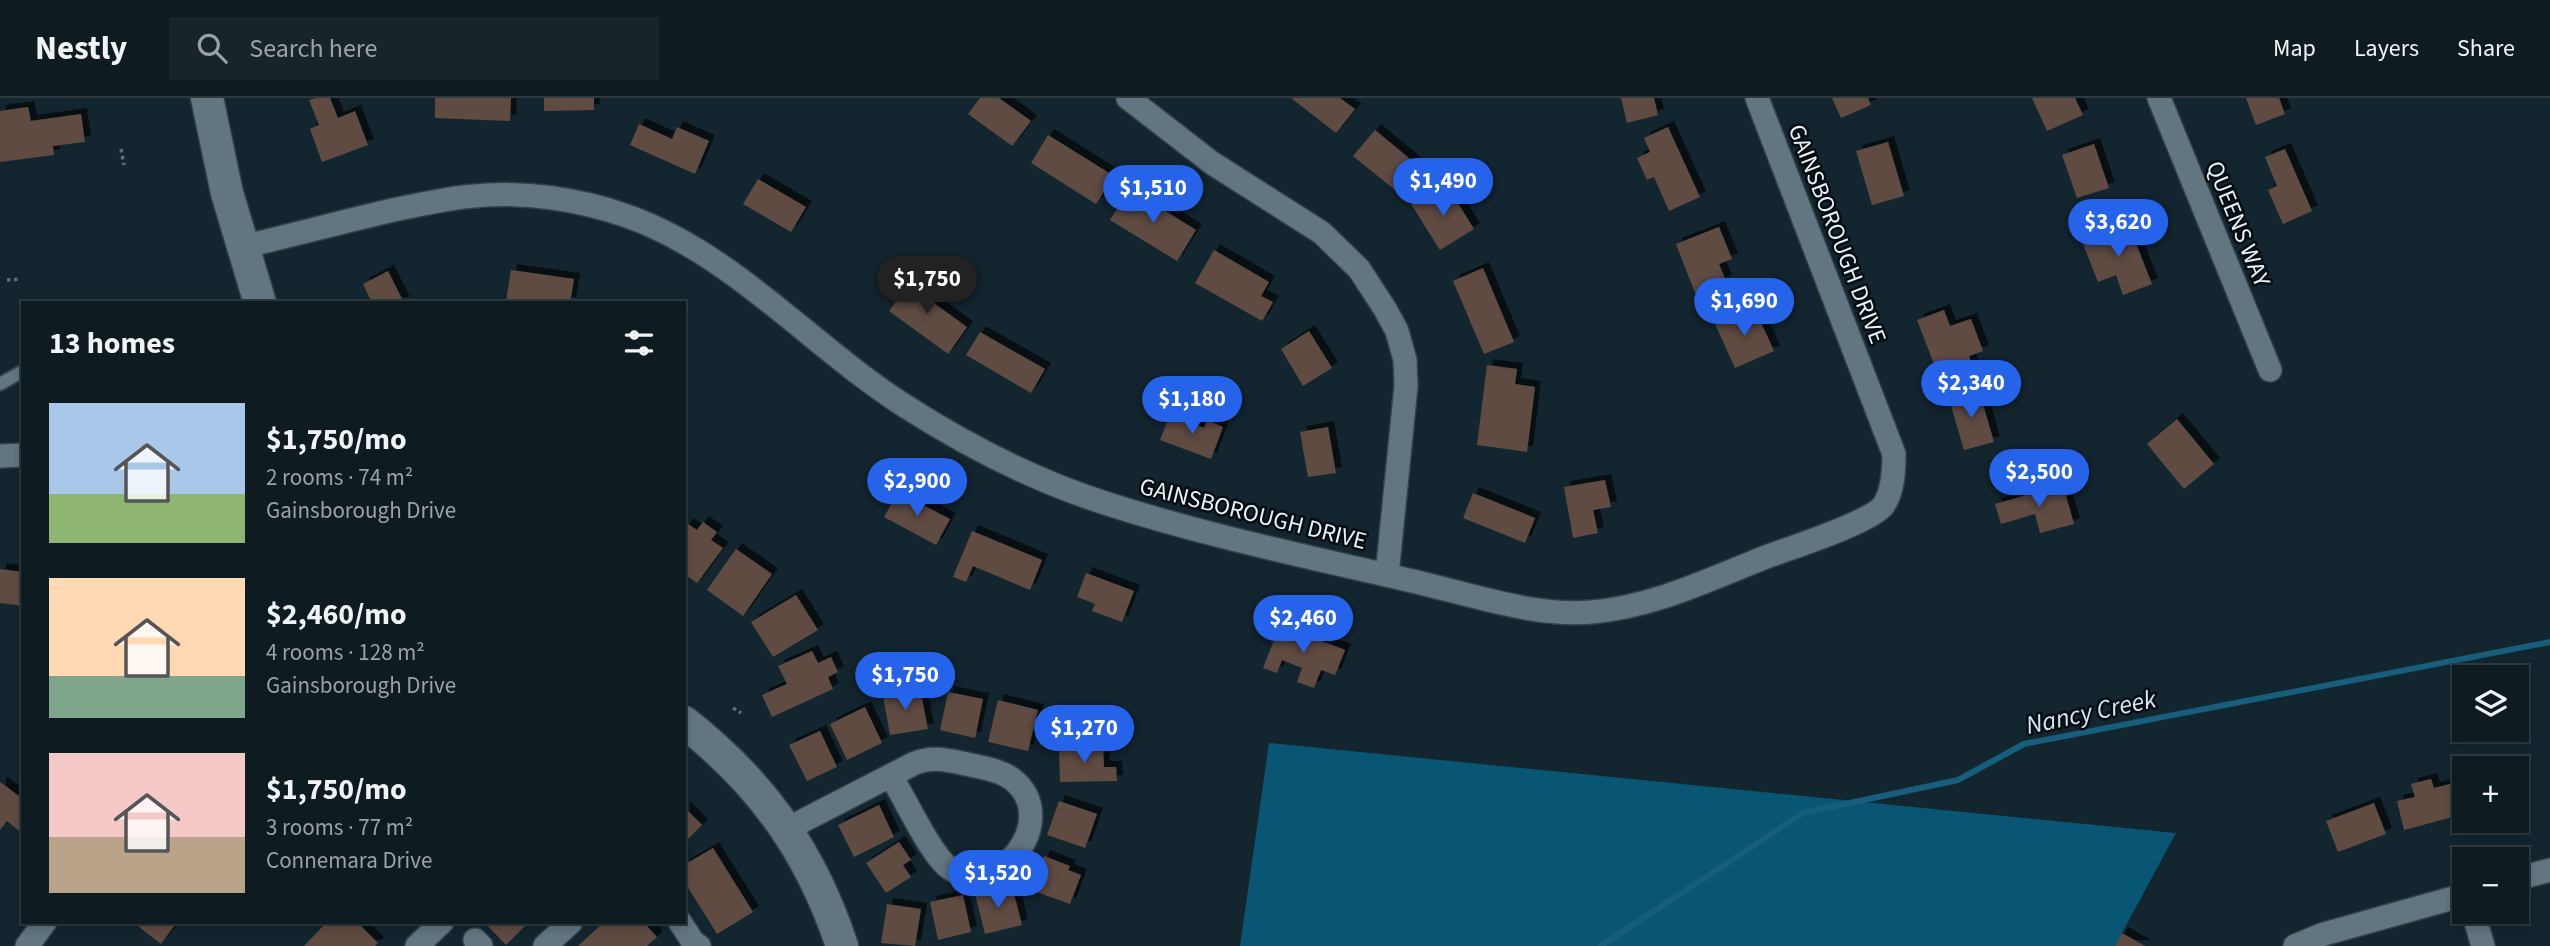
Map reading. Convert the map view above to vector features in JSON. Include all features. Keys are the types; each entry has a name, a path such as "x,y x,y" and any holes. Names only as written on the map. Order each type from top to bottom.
{"street":[{"path":"207,98 227,193 259,301"},
{"path":"1128,98 1212,163 1322,233 1359,269 1397,331 1405,360 1406,386 1387,575"},
{"name":"GAINSBOROUGH DRIVE","path":"242,247 340,222 444,199 475,195 520,195 588,205 628,216 695,248 720,264 861,376 905,407 991,454 1052,483 1101,502 1188,526 1387,575 1525,607 1591,612 1647,602 1696,584 1841,529 1876,512 1886,502 1894,472 1894,454 1757,98"},
{"name":"QUEENS WAY","path":"2159,98 2270,370"},
{"path":"0,456 21,455"},
{"path":"686,724 747,778 787,829 808,864 842,946"},
{"path":"787,829 924,759 937,758 996,771 1011,778 1028,800 1032,814 1019,852 1009,863 991,872 974,875 960,873 949,867 937,854 891,776"},
{"path":"2529,876 2550,870"},
{"path":"2295,946 2324,934 2452,898"},
{"path":"27,946 44,924"},
{"path":"417,946 440,924"},
{"path":"545,946 569,924"},
{"path":"681,924 693,942 699,946"},
{"path":"2477,924 2483,946"}],"lane":[{"path":"0,384 21,372"}],"path":[{"path":"121,149 124,165"},
{"path":"7,280 20,279"},
{"path":"733,708 741,713"}],"shaded area":[{"path":"1269,743 2176,833 2115,946 1240,946"}],"building":[{"path":"330,98 338,118 355,111 368,145 322,162 310,129 319,125 309,100"},
{"path":"435,98 511,98 510,121 435,118"},
{"path":"544,98 594,98 594,110 544,111"},
{"path":"980,98 999,98 1031,121 1012,146 968,114"},
{"path":"1291,98 1340,98 1355,109 1336,133"},
{"path":"1621,98 1654,98 1658,115 1627,123"},
{"path":"1832,98 1868,98 1871,105 1841,118"},
{"path":"2032,98 2075,98 2083,115 2047,131"},
{"path":"2246,98 2279,98 2285,114 2256,125"},
{"path":"28,107 31,121 81,114 85,142 53,146 54,155 0,162 0,111"},
{"path":"639,124 672,139 677,127 709,141 695,174 630,145"},
{"path":"1668,127 1700,197 1669,211 1654,177 1647,180 1637,158 1650,152 1644,138"},
{"path":"1375,130 1421,168 1400,194 1353,156"},
{"path":"1048,135 1114,176 1096,204 1031,163"},
{"path":"1888,142 1904,196 1872,205 1856,151"},
{"path":"2094,144 2109,188 2077,198 2062,155"},
{"path":"2285,149 2312,211 2283,224 2268,190 2277,186 2265,157"},
{"path":"758,179 806,207 791,232 743,204"},
{"path":"1130,189 1196,230 1177,261 1110,220"},
{"path":"1435,189 1441,199 1451,192 1474,229 1440,250 1411,204"},
{"path":"2128,223 2152,284 2123,295 2116,275 2098,282 2082,241"},
{"path":"1719,227 1732,259 1719,264 1726,281 1695,293 1676,244"},
{"path":"1214,250 1269,282 1261,296 1273,302 1262,321 1195,283"},
{"path":"1483,268 1514,342 1484,354 1453,281"},
{"path":"511,270 574,279 570,301 506,301"},
{"path":"388,271 403,301 371,301 363,284"},
{"path":"915,275 938,293 931,301 967,327 948,354 889,311"},
{"path":"1754,307 1774,351 1735,368 1715,324"},
{"path":"1944,310 1950,326 1971,319 1983,351 1969,356 1974,370 1941,382 1917,320"},
{"path":"1309,331 1332,368 1303,386 1281,349"},
{"path":"980,332 1045,369 1031,393 966,355"},
{"path":"1487,365 1517,369 1515,384 1535,387 1527,452 1477,445"},
{"path":"1979,391 1994,442 1964,450 1949,399"},
{"path":"1170,414 1204,428 1207,420 1223,427 1211,459 1160,440"},
{"path":"2177,419 2214,464 2184,489 2147,444"},
{"path":"1328,427 1336,473 1308,477 1300,432"},
{"path":"1605,480 1611,507 1593,510 1598,533 1573,538 1564,487"},
{"path":"2063,485 2074,524 2040,533 2035,514 2001,524 1995,504"},
{"path":"898,492 950,519 936,545 884,517"},
{"path":"1473,493 1535,518 1525,543 1463,518"},
{"path":"703,522 717,532 711,540 723,548 697,583 686,575 686,526 688,524 697,530"},
{"path":"972,531 1042,560 1030,590 973,566 966,582 953,577"},
{"path":"736,549 772,574 743,616 707,590"},
{"path":"0,569 21,572 21,606 0,603"},
{"path":"1086,573 1134,591 1122,622 1092,611 1095,604 1077,597"},
{"path":"796,595 818,630 773,657 751,622"},
{"path":"1280,625 1345,650 1335,675 1321,670 1314,688 1297,682 1302,668 1282,660 1277,673 1263,668"},
{"path":"812,651 818,663 831,657 838,672 828,677 833,689 772,717 762,695 787,684 778,666"},
{"path":"920,689 928,729 890,735 883,696"},
{"path":"948,692 983,699 975,738 940,730"},
{"path":"998,700 1038,710 1028,751 988,742"},
{"path":"865,707 882,743 847,760 830,724"},
{"path":"820,731 837,767 807,781 789,745"},
{"path":"1059,747 1103,747 1104,767 1116,767 1117,781 1060,782"},
{"path":"2431,779 2434,788 2452,784 2452,817 2404,830 2397,801 2415,797 2411,784"},
{"path":"0,782 21,798 21,832 7,821 0,830"},
{"path":"1059,801 1097,814 1085,848 1047,835"},
{"path":"2374,803 2386,834 2338,852 2326,821"},
{"path":"879,805 894,837 854,857 838,825"},
{"path":"686,809 702,825 686,841"},
{"path":"899,842 911,860 903,865 911,877 886,893 866,863"},
{"path":"713,848 753,912 717,934 686,884 686,864"},
{"path":"1044,856 1070,866 1068,870 1081,875 1070,904 1031,890"},
{"path":"1012,886 1022,925 985,934 975,894"},
{"path":"963,895 971,932 938,940 930,902"},
{"path":"887,904 921,909 915,946 881,943"},
{"path":"141,924 176,924 161,944 139,927"},
{"path":"325,924 359,924 378,943 375,946 304,946"},
{"path":"486,924 527,924 506,945"},
{"path":"602,924 645,924 657,937 647,946 578,946"},
{"path":"2122,933 2145,946 2115,946"}],"waterway":[{"name":"Nancy Creek","path":"1601,946 1803,813 1958,780 2024,744 2550,642"}]}
